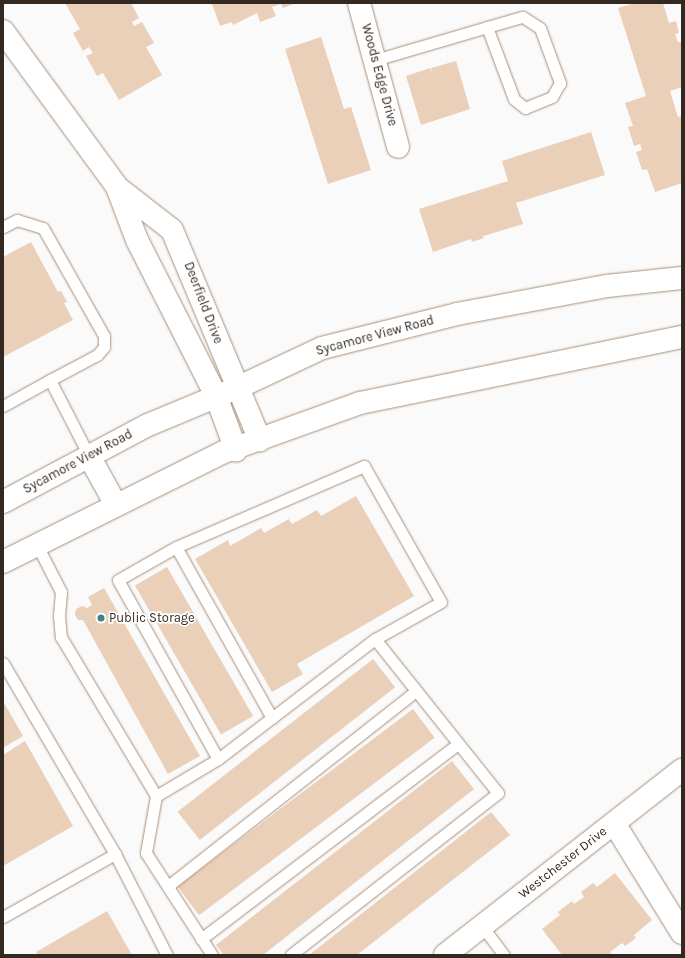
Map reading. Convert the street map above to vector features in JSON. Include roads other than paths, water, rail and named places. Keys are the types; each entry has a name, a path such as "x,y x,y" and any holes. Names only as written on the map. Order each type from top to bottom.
{"main road":[{"name":"Woods Edge Drive","path":"359,3 398,147"},
{"name":"Deerfield Drive","path":"3,31 117,187 137,240 216,396 236,450"},
{"name":"Deerfield Drive","path":"117,187 172,230 260,440"},
{"name":"Sycamore View Road","path":"3,502 148,425 237,388 322,348 457,314 607,286 682,278"},
{"path":"3,562 224,452 236,450 360,403 682,337"},
{"path":"89,456 116,505"},
{"name":"Westchester Drive","path":"445,955 682,770"},
{"path":"614,823 682,933"}],"lane":[{"path":"374,60 486,27 523,17 540,28 560,83 552,96 525,108 514,99 486,27"},
{"path":"3,227 17,220 43,228 104,336 104,347 97,355 3,406"},
{"path":"50,380 89,456"},
{"path":"156,796 218,758 375,639 441,602 364,466 176,547 118,580 218,758"},
{"path":"37,545 61,592 59,616 61,637 156,796 146,853 212,955"},
{"path":"176,547 272,718"},
{"path":"291,955 498,793 375,639"},
{"path":"3,663 115,854 167,955"},
{"path":"168,886 416,691"},
{"path":"201,939 458,744"},
{"path":"3,918 115,854"},
{"path":"482,926 504,955"}],"place":[{"name":"Public Storage","path":"101,618"}]}
